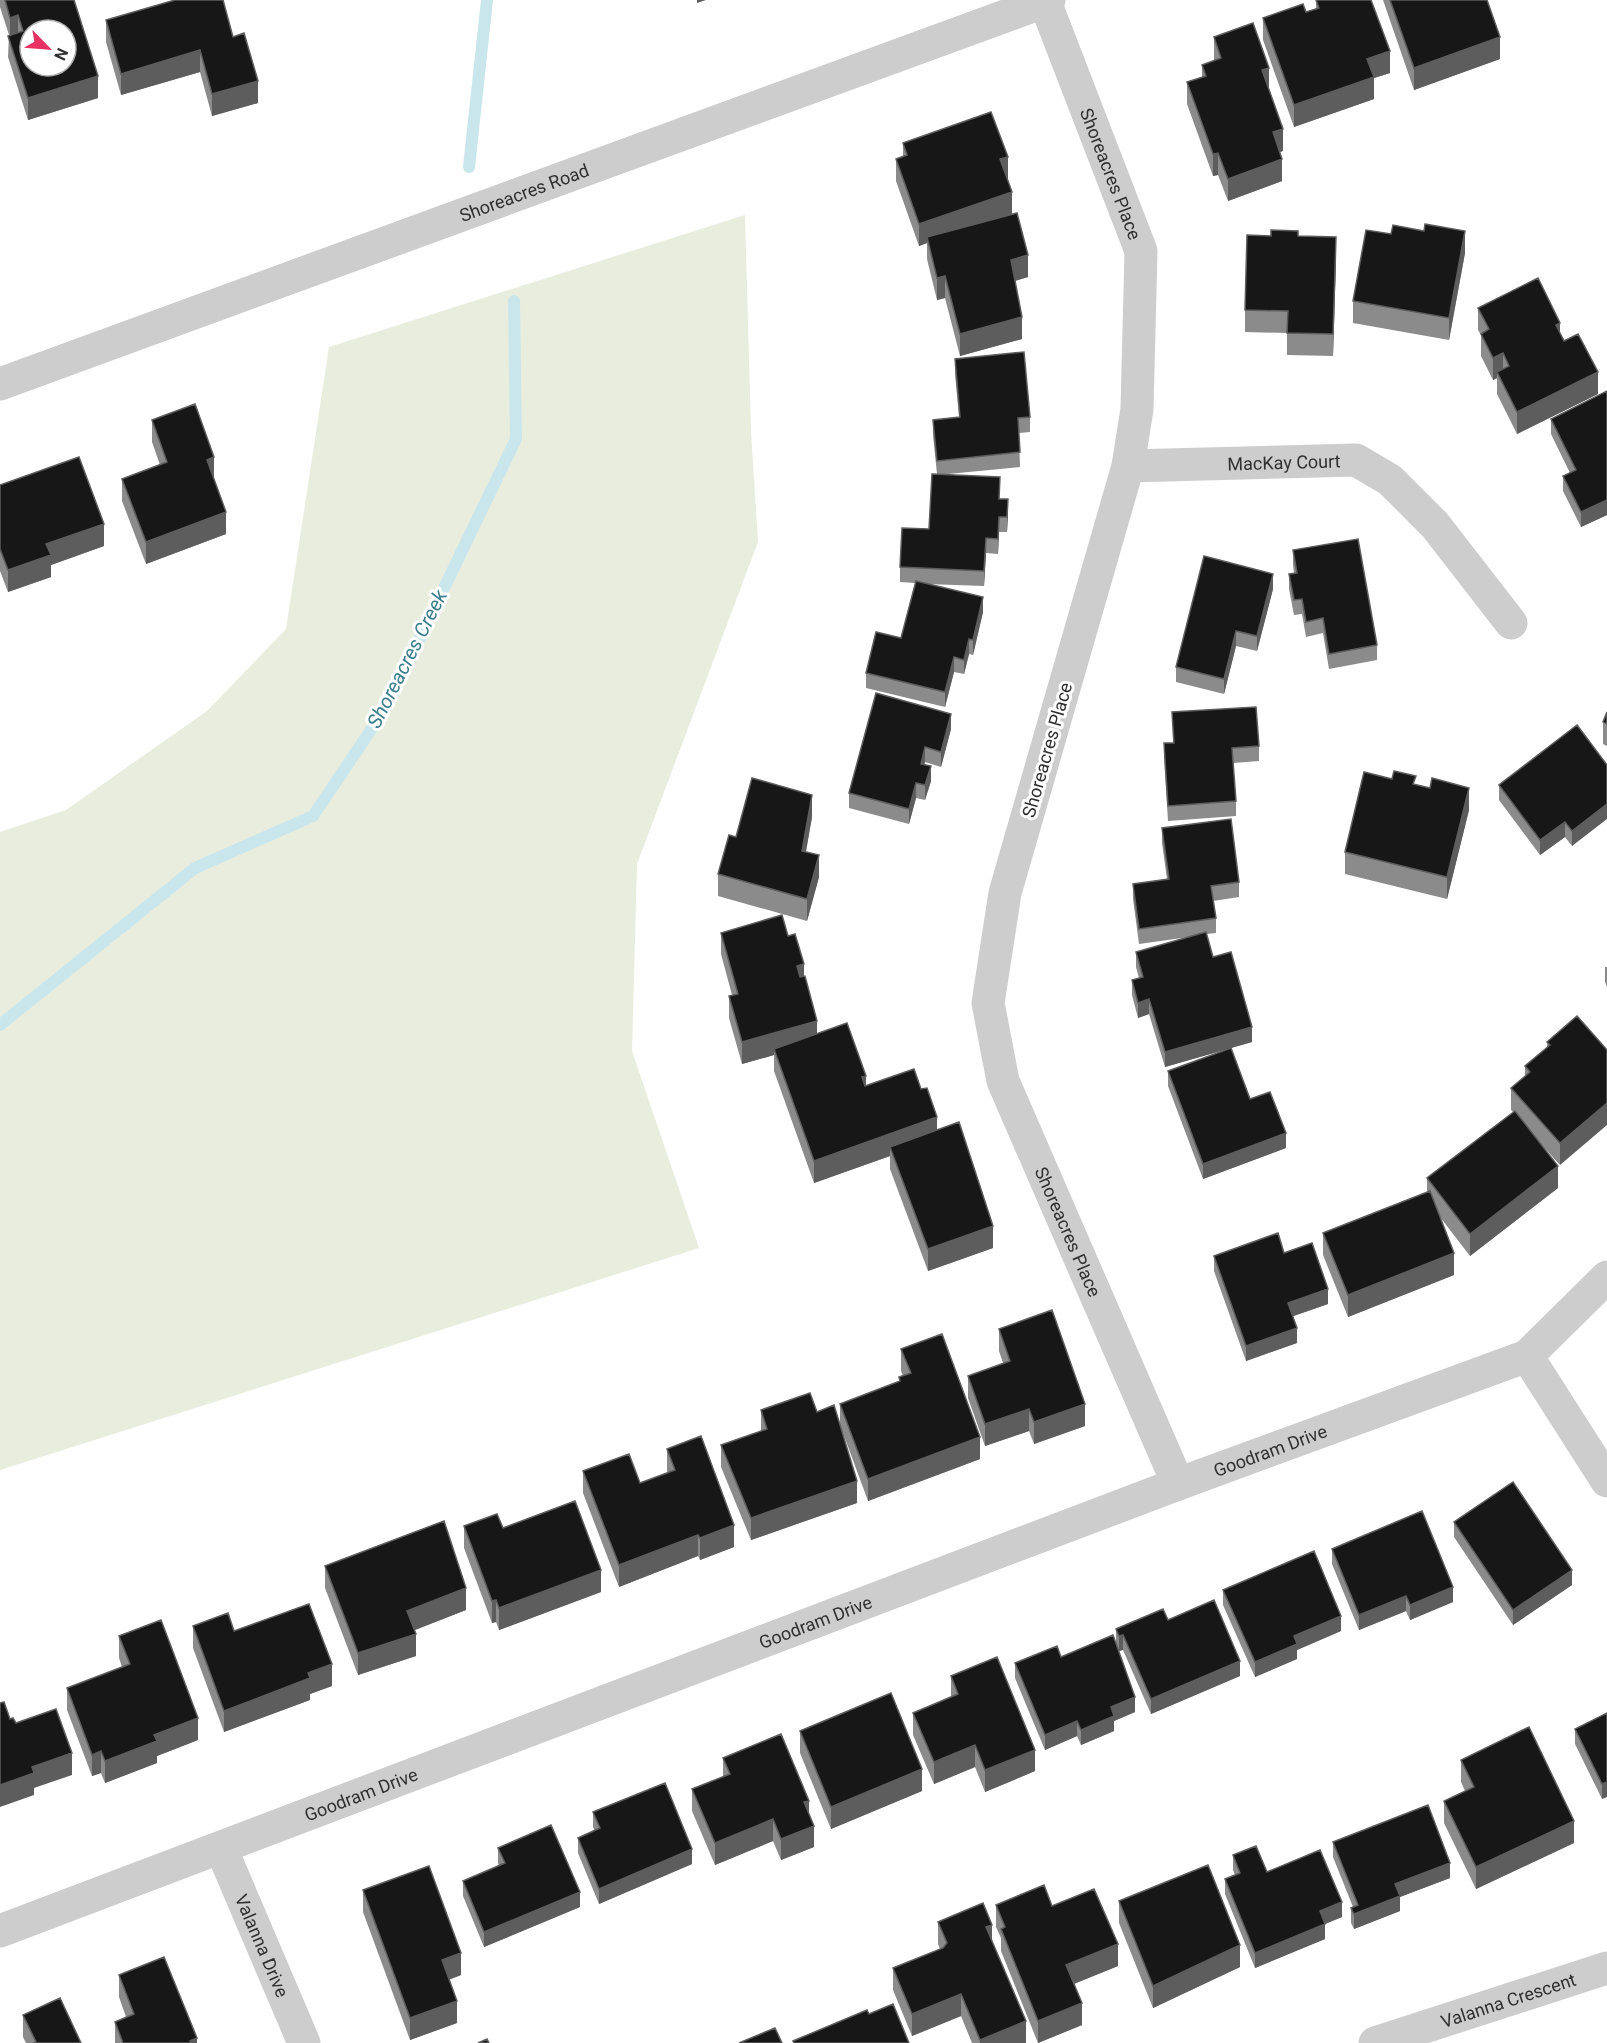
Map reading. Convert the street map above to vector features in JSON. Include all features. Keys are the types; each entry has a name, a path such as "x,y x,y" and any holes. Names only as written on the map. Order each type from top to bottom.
{"street":[{"name":"Shoreacres Road","path":"0,384 1047,1"},
{"name":"Shoreacres Place","path":"1047,1 1141,251 1137,410 1128,466 1005,893 988,1003 1003,1081 1178,1484"},
{"name":"MacKay Court","path":"1128,466 1356,460 1390,480 1435,525 1511,623"},
{"name":"Goodram Drive","path":"0,1930 1178,1484 1527,1356 1607,1277"},
{"path":"1527,1356 1607,1481"},
{"name":"Valanna Drive","path":"221,1848 304,2043"},
{"name":"Valanna Crescent","path":"1375,2043 1607,1968"}],"shaded area":[{"path":"745,215 751,431 758,542 637,864 632,1051 699,1248 0,1470 0,832 66,810 207,711 286,629 329,347"}],"building":[{"path":"5,0 74,0 98,76 28,98 22,78 78,78 78,18 19,18 18,15 10,18"},
{"path":"175,0 223,0 233,37 244,33 258,81 212,94 200,50 121,74 106,20"},
{"path":"1316,0 1371,0 1390,51 1367,59 1374,77 1294,105 1263,18 1303,4 1306,12 1319,8"},
{"path":"1390,0 1487,0 1500,37 1414,68"},
{"path":"1253,23 1269,68 1262,70 1283,129 1273,132 1282,159 1228,179 1218,153 1213,154 1187,82 1206,76 1202,65 1221,58 1214,37"},
{"path":"18,33 18,67 8,36"},
{"path":"991,112 1008,157 1000,159 1012,192 919,224 896,159 907,155 903,143"},
{"path":"1017,213 1028,255 1011,260 1022,317 960,334 945,276 937,278 927,237"},
{"path":"1425,224 1465,231 1449,318 1353,301 1366,230 1391,234 1393,225 1424,231"},
{"path":"1271,230 1298,231 1298,236 1336,237 1333,334 1287,333 1288,311 1245,310 1247,235 1271,236"},
{"path":"1538,278 1560,323 1556,325 1564,341 1578,334 1598,372 1517,412 1497,372 1509,366 1503,353 1493,358 1481,334 1489,329 1478,308"},
{"path":"1024,352 1030,417 1018,418 1020,452 937,461 933,420 960,417 955,359"},
{"path":"1607,391 1607,500 1581,512 1563,476 1576,470 1551,419"},
{"path":"195,404 214,457 207,460 226,512 146,542 122,479 167,462 152,420"},
{"path":"79,457 104,524 46,544 51,555 8,570 0,549 0,485"},
{"path":"932,474 1000,477 999,499 1008,499 1007,517 999,517 998,539 986,538 984,571 900,567 902,528 929,529"},
{"path":"1358,539 1377,645 1329,654 1323,618 1306,622 1302,599 1294,600 1289,574 1297,573 1293,550"},
{"path":"1204,556 1273,574 1257,636 1236,631 1224,679 1176,667"},
{"path":"916,581 983,597 973,640 969,639 964,660 954,657 945,692 866,673 876,632 901,638"},
{"path":"876,693 951,714 941,752 925,747 921,764 931,766 925,785 916,783 909,809 849,793"},
{"path":"1256,707 1259,746 1232,748 1236,801 1168,806 1164,743 1174,743 1172,712"},
{"path":"1607,712 1607,724 1603,722"},
{"path":"1577,725 1607,765 1607,804 1572,831 1565,822 1540,840 1499,785"},
{"path":"1394,771 1416,776 1413,784 1430,788 1432,778 1469,788 1447,877 1345,852 1364,772 1392,779"},
{"path":"752,778 812,795 802,851 819,855 807,899 718,874 729,835 736,837"},
{"path":"1231,819 1239,882 1211,886 1216,918 1139,929 1133,884 1169,879 1162,828"},
{"path":"782,915 788,936 795,934 804,964 797,966 800,977 805,976 817,1021 742,1042 729,996 738,994 721,933"},
{"path":"1206,932 1213,957 1231,952 1252,1027 1165,1052 1149,999 1138,1003 1132,980 1143,977 1136,952"},
{"path":"1577,1016 1607,1050 1607,1103 1560,1143 1511,1088 1530,1072 1525,1066 1550,1045 1547,1042"},
{"path":"847,1023 866,1076 862,1077 865,1086 914,1069 921,1089 927,1088 937,1117 814,1161 774,1049"},
{"path":"1231,1048 1250,1099 1270,1092 1286,1133 1203,1164 1168,1071"},
{"path":"1515,1111 1558,1166 1470,1234 1427,1178"},
{"path":"959,1122 993,1226 928,1249 890,1147"},
{"path":"1430,1191 1454,1253 1348,1295 1323,1233"},
{"path":"1278,1233 1284,1253 1312,1243 1328,1289 1288,1303 1297,1328 1246,1346 1214,1256"},
{"path":"1052,1310 1085,1404 1034,1422 1029,1409 985,1424 968,1376 1010,1361 999,1329"},
{"path":"942,1334 980,1437 868,1479 840,1404 900,1381 899,1377 911,1373 901,1349"},
{"path":"810,1393 817,1412 834,1405 857,1481 751,1518 721,1445 767,1429 761,1410"},
{"path":"701,1436 734,1525 700,1538 698,1535 619,1565 583,1471 629,1454 640,1483 675,1470 667,1449"},
{"path":"1513,1482 1572,1570 1513,1610 1454,1522"},
{"path":"575,1501 601,1570 499,1608 496,1600 492,1601 464,1526 497,1514 503,1528"},
{"path":"1422,1511 1453,1587 1410,1605 1406,1596 1359,1615 1332,1549"},
{"path":"444,1521 466,1588 407,1611 416,1634 358,1653 325,1566"},
{"path":"1314,1551 1341,1616 1294,1636 1297,1644 1255,1662 1223,1590"},
{"path":"1214,1600 1240,1661 1151,1699 1123,1635 1119,1636 1116,1629 1163,1609 1168,1620"},
{"path":"309,1604 332,1664 308,1673 310,1678 224,1711 193,1626 228,1613 234,1631"},
{"path":"161,1620 198,1718 154,1735 157,1741 105,1761 101,1751 92,1755 67,1688 130,1664 119,1636"},
{"path":"1113,1635 1135,1697 1111,1707 1114,1716 1081,1730 1077,1721 1045,1735 1015,1663 1057,1646 1061,1657"},
{"path":"997,1657 1035,1750 985,1770 975,1745 934,1762 913,1713 958,1694 951,1676"},
{"path":"891,1693 922,1769 831,1807 800,1731"},
{"path":"4,1702 10,1719 13,1718 16,1723 56,1709 72,1753 32,1767 34,1773 0,1785 0,1703"},
{"path":"1607,1713 1607,1782 1602,1784 1575,1729"},
{"path":"1529,1727 1574,1821 1476,1867 1444,1801 1474,1787 1461,1760"},
{"path":"781,1734 809,1801 804,1802 814,1826 781,1839 773,1819 715,1843 692,1789 730,1774 723,1758"},
{"path":"665,1783 692,1849 599,1889 578,1838 600,1828 593,1812"},
{"path":"1428,1805 1450,1863 1395,1884 1400,1896 1354,1914 1351,1908 1358,1905 1333,1842"},
{"path":"551,1825 580,1892 484,1932 463,1881 505,1863 498,1848"},
{"path":"1256,1846 1267,1872 1320,1850 1342,1902 1320,1911 1325,1924 1255,1953 1225,1879 1240,1873 1233,1855"},
{"path":"1208,1865 1240,1945 1153,1986 1119,1901"},
{"path":"429,1866 461,1953 442,1960 457,2001 410,2018 363,1890"},
{"path":"1044,1885 1052,1906 1094,1889 1118,1944 1066,1965 1082,2003 1038,2021 1001,1929 1005,1927 996,1905"},
{"path":"983,1903 992,1925 986,1927 1026,2021 980,2040 961,1994 912,2014 893,1968 943,1948 947,1943 938,1922"},
{"path":"164,1957 197,2038 190,2041 191,2043 123,2043 115,2022 134,2014 119,1975"},
{"path":"60,1998 81,2043 34,2043 36,2042 23,2015"},
{"path":"893,2004 909,2043 794,2043 793,2041 867,2010 869,2014"},
{"path":"775,2028 782,2043 739,2043"}],"waterway":[{"name":"Shoreacres Creek","path":"469,167 487,0"},
{"name":"Shoreacres Creek","path":"0,1025 195,868 313,816 387,706 516,439 514,301"}]}
